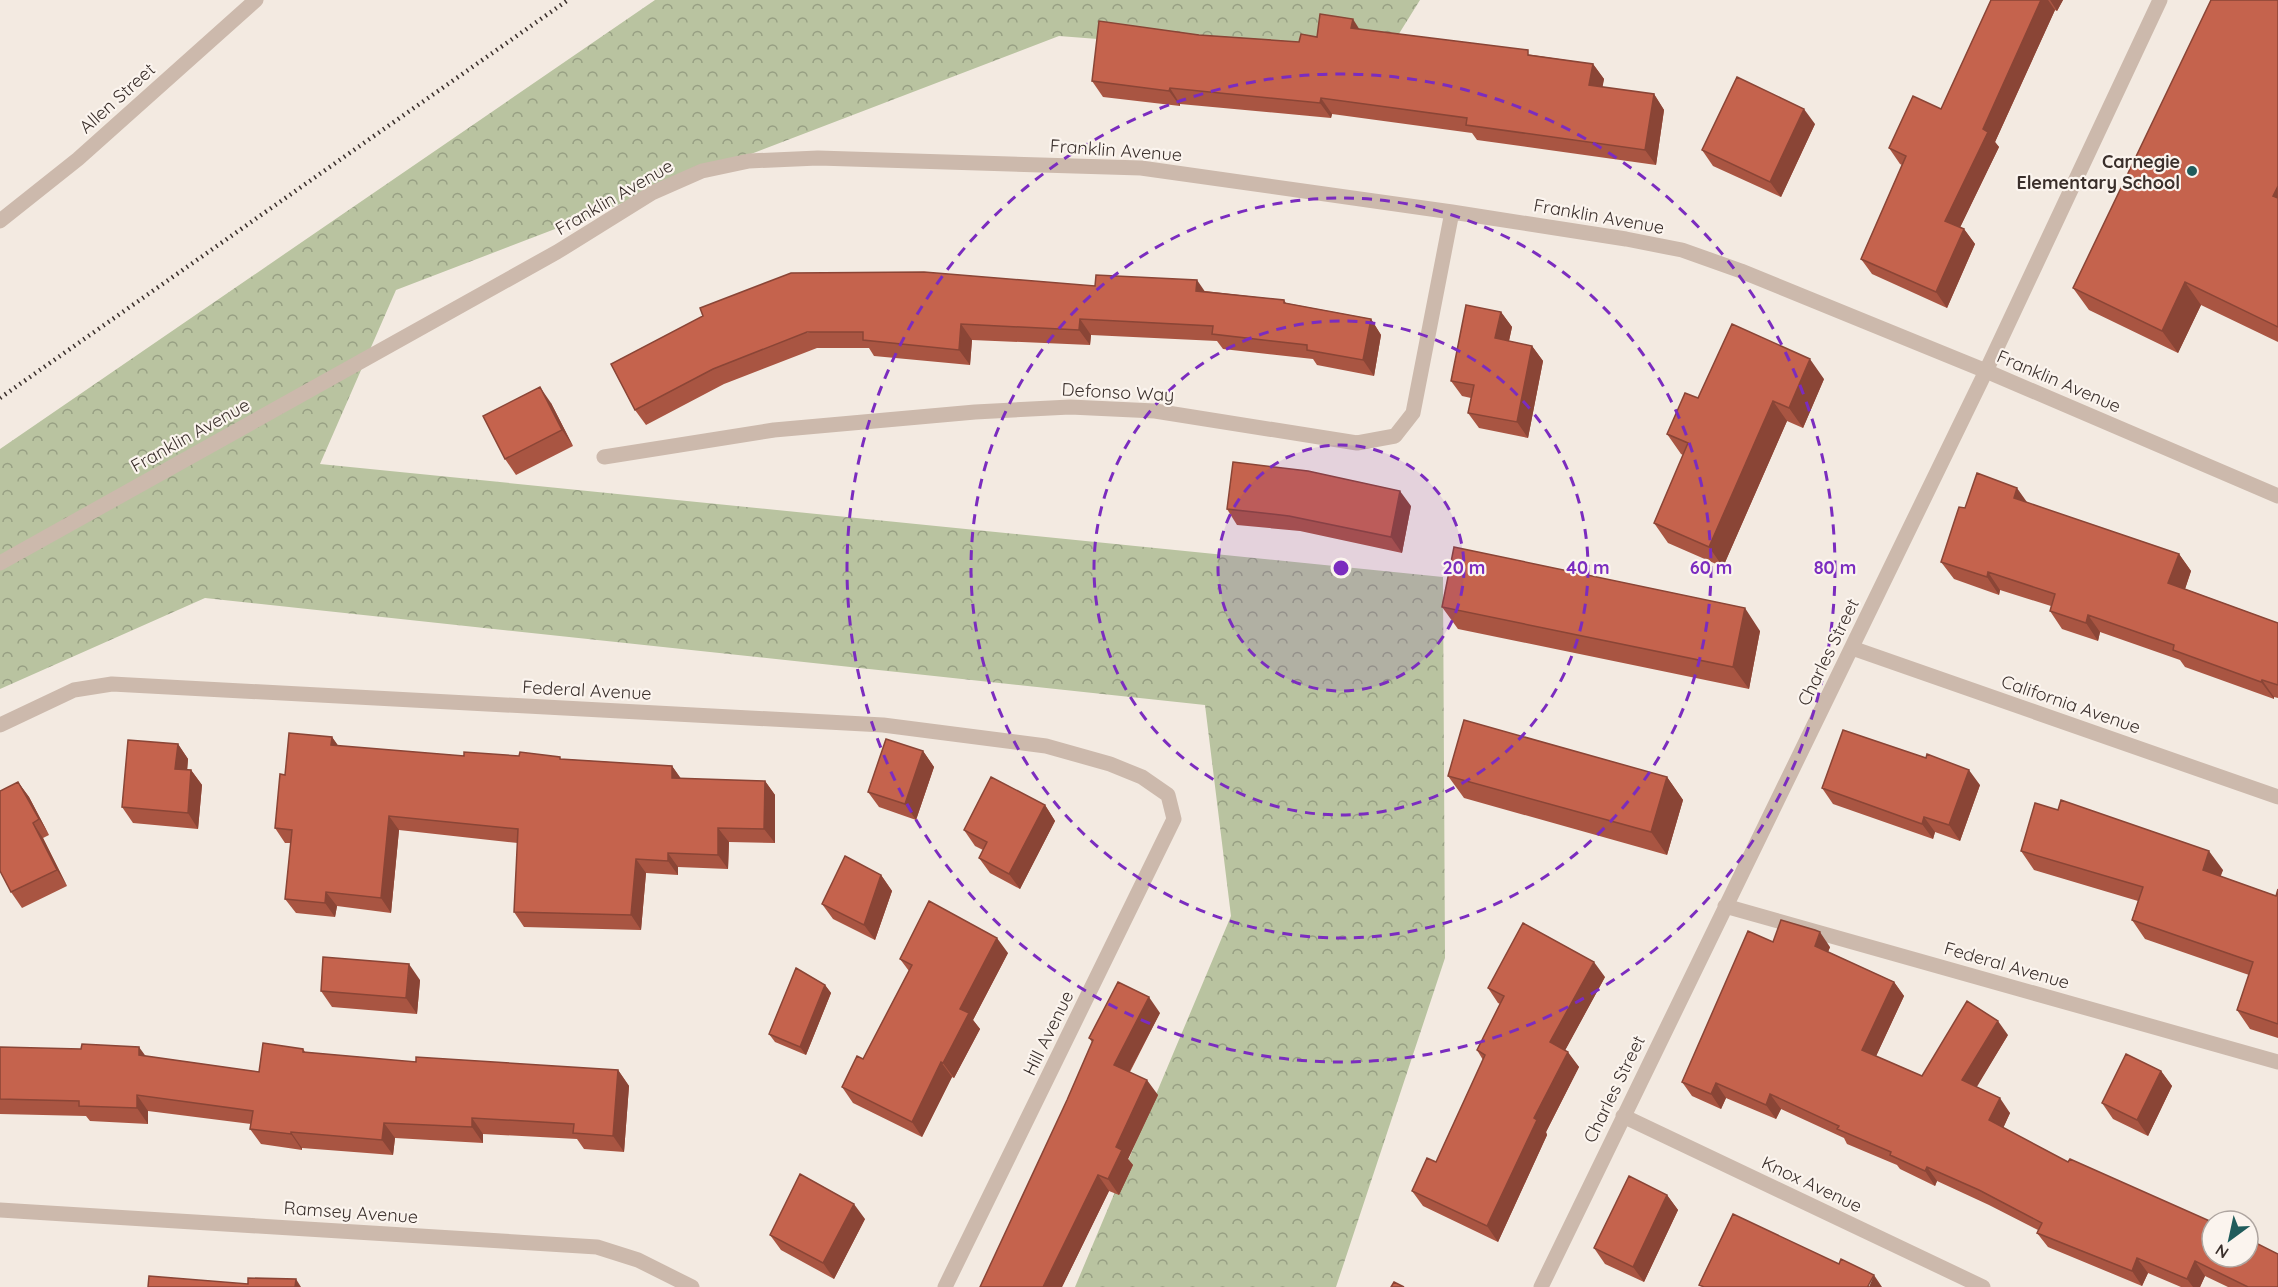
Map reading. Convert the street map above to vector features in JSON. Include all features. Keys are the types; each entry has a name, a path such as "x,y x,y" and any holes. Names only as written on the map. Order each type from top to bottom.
{"street":[{"name":"Allen Street","path":"0,221 78,159 256,0"},
{"name":"Charles Street","path":"1541,1287 1986,371 2160,0"},
{"name":"Franklin Avenue","path":"0,563 557,252 652,193 702,171 749,161 818,158 1141,168 1452,212 1682,250 1741,271 1986,371 2278,496"},
{"name":"Defonso Way","path":"604,457 774,430 975,412 1070,407 1155,411 1357,443 1395,436 1413,413 1452,212"},
{"name":"California Avenue","path":"1852,648 2278,797"},
{"name":"Federal Avenue","path":"0,725 74,690 112,684 883,725 1046,746 1110,764 1142,777 1168,795"},
{"name":"Hill Avenue","path":"945,1287 1174,819 1168,795"},
{"name":"Federal Avenue","path":"1725,906 2278,1062"},
{"name":"Knox Avenue","path":"1623,1116 1983,1287"},
{"name":"Ramsey Avenue","path":"0,1210 597,1247 638,1260 692,1287"}],"green space":[{"path":"655,0 1420,0 1382,61 1059,36 396,290 320,464 1443,577 1445,958 1336,1287 1075,1287 1231,916 1205,705 205,598 0,689 0,449"}],"building":[{"path":"1991,0 2041,0 1983,129 1988,132 1945,221 1964,229 1936,292 1861,259 1906,156 1889,148 1913,96 1941,109"},
{"name":"Carnegie Elementary School","path":"2211,0 2278,0 2278,186 2273,196 2278,198 2278,327 2185,282 2162,331 2073,288"},
{"path":"1320,14 1353,19 1351,28 1528,50 1528,55 1593,64 1589,85 1654,94 1645,150 1466,125 1467,118 1321,98 1320,103 1170,88 1169,91 1092,81 1099,21 1199,35 1299,42 1301,34 1317,37"},
{"path":"1737,77 1804,109 1770,182 1702,150"},
{"path":"924,272 1095,286 1096,275 1197,280 1196,291 1284,300 1284,303 1371,319 1363,360 1307,350 1307,345 1212,334 1213,326 1080,319 1079,330 961,324 959,350 863,340 863,332 807,332 713,369 635,410 611,364 703,316 700,308 791,273"},
{"path":"1466,305 1501,312 1495,338 1532,346 1517,422 1468,413 1474,385 1451,381"},
{"path":"1732,324 1810,359 1789,408 1773,401 1709,547 1654,523 1688,443 1667,434 1685,393 1698,398"},
{"path":"540,387 562,430 505,459 483,416"},
{"path":"1233,462 1308,471 1400,491 1391,537 1289,516 1227,509"},
{"path":"1977,473 2017,488 2014,498 2179,554 2168,583 2278,623 2278,685 2262,680 2261,682 2173,650 2174,645 2088,615 2086,623 2050,611 2055,594 1988,572 1987,577 1941,562 1959,507 1965,508"},
{"path":"1454,547 1745,608 1733,667 1442,607"},
{"path":"1464,720 1667,777 1651,832 1448,776"},
{"path":"1843,730 1926,758 1927,754 1969,770 1949,825 1924,817 1922,824 1822,788"},
{"path":"289,733 332,737 331,745 464,756 464,752 519,756 520,752 560,757 560,759 672,766 672,778 765,781 764,829 718,828 718,855 668,853 668,861 636,859 631,915 514,912 518,829 389,816 381,898 326,892 325,903 285,899 292,830 275,828 280,774 285,775"},
{"path":"886,739 923,751 905,804 868,792"},
{"path":"128,740 178,744 175,769 191,770 188,813 122,807"},
{"path":"991,777 1045,805 1009,874 979,858 987,842 964,830"},
{"path":"18,782 39,819 33,823 57,870 11,892 0,871 0,791"},
{"path":"2061,800 2209,851 2203,870 2276,896 2278,889 2278,1024 2237,1010 2253,962 2132,920 2143,887 2021,851 2035,803 2058,810"},
{"path":"845,856 881,875 864,925 822,904"},
{"path":"929,901 997,938 960,1009 969,1013 943,1063 941,1062 912,1122 842,1087 857,1056 863,1059 912,965 900,959"},
{"path":"1781,920 1820,932 1815,946 1894,982 1862,1050 1922,1076 1967,1001 1998,1021 1962,1080 2000,1098 1989,1120 2068,1162 2070,1159 2200,1217 2200,1263 2195,1261 2187,1279 2137,1258 2132,1271 2037,1233 2042,1223 1979,1190 1927,1167 1925,1171 1890,1155 1891,1152 1837,1129 1839,1126 1770,1094 1766,1105 1716,1083 1711,1094 1682,1082 1748,931 1773,942"},
{"path":"1523,923 1594,962 1550,1042 1568,1052 1534,1118 1537,1120 1487,1226 1412,1191 1427,1158 1436,1162 1485,1055 1477,1050 1504,996 1488,988"},
{"path":"323,957 409,964 406,998 321,991"},
{"path":"796,968 825,985 800,1047 769,1034"},
{"path":"1118,982 1149,997 1114,1065 1147,1080 1116,1147 1122,1150 1108,1179 1098,1175 1043,1287 980,1287 1067,1100 1093,1040 1089,1038"},
{"path":"263,1043 303,1049 303,1052 416,1062 416,1057 618,1070 613,1136 573,1133 574,1124 472,1118 472,1127 384,1123 382,1140 250,1129 253,1111 137,1095 137,1108 79,1106 79,1101 0,1099 0,1047 81,1049 82,1044 139,1047 139,1055 259,1072"},
{"path":"2126,1054 2161,1071 2137,1120 2102,1103"},
{"path":"800,1174 854,1204 823,1263 770,1235"},
{"path":"1629,1176 1667,1195 1633,1267 1594,1248"},
{"path":"1733,1214 1839,1264 1841,1259 1874,1275 1869,1287 1704,1287 1699,1285"},
{"path":"2260,1245 2278,1254 2278,1287 2248,1287 2211,1269 2260,1269"},
{"path":"149,1276 248,1284 248,1278 296,1279 295,1287 148,1287"},
{"path":"1394,1282 1404,1287 1391,1287"}],"railway":[{"path":"0,398 568,0"}],"place":[{"name":"Carnegie Elementary School","path":"2192,171"}]}
